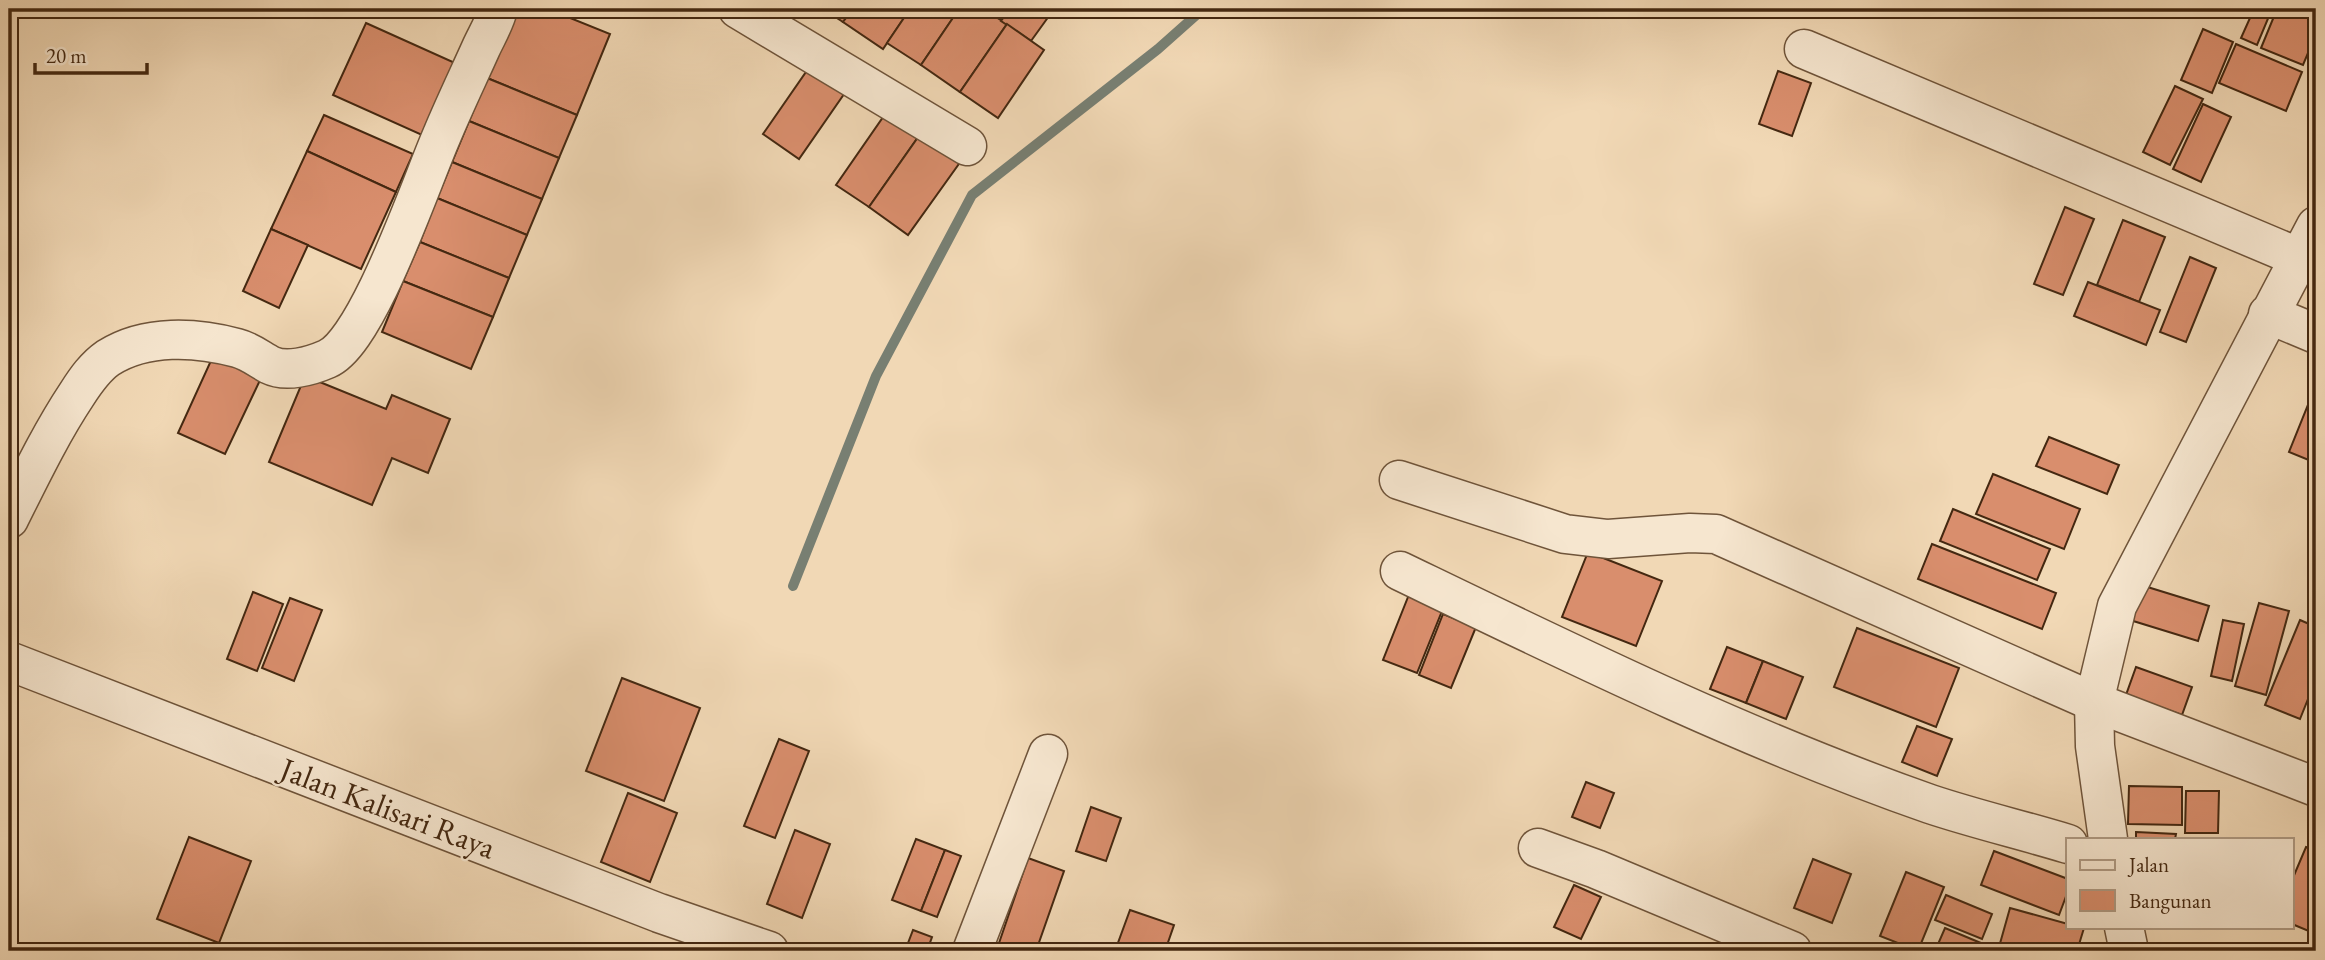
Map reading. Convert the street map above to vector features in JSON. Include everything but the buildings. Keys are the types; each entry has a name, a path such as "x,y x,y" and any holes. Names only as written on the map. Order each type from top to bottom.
{"street":[{"path":"9,519 57,424 93,370 109,357 143,343 160,340 204,341 240,348 273,367 288,368 330,358 345,344 395,253 441,136 498,9"},
{"path":"738,9 967,146"},
{"path":"1804,49 2308,242 2117,606 2094,702 2095,746 2108,838"},
{"path":"2268,314 2316,334"},
{"path":"1399,480 1565,534 1608,539 1690,533 1716,534 2094,702 2316,787"},
{"path":"1400,571 1636,685 1740,730 1931,804 2066,843"},
{"name":"Jalan Kalisari Raya","path":"9,661 646,908 769,951"},
{"path":"972,951 1048,754"},
{"path":"1538,849 1596,869 1792,951"},
{"path":"2124,928 2129,951"}],"waterway":[{"path":"793,586 876,376 972,195 1158,49 1203,9"}]}
